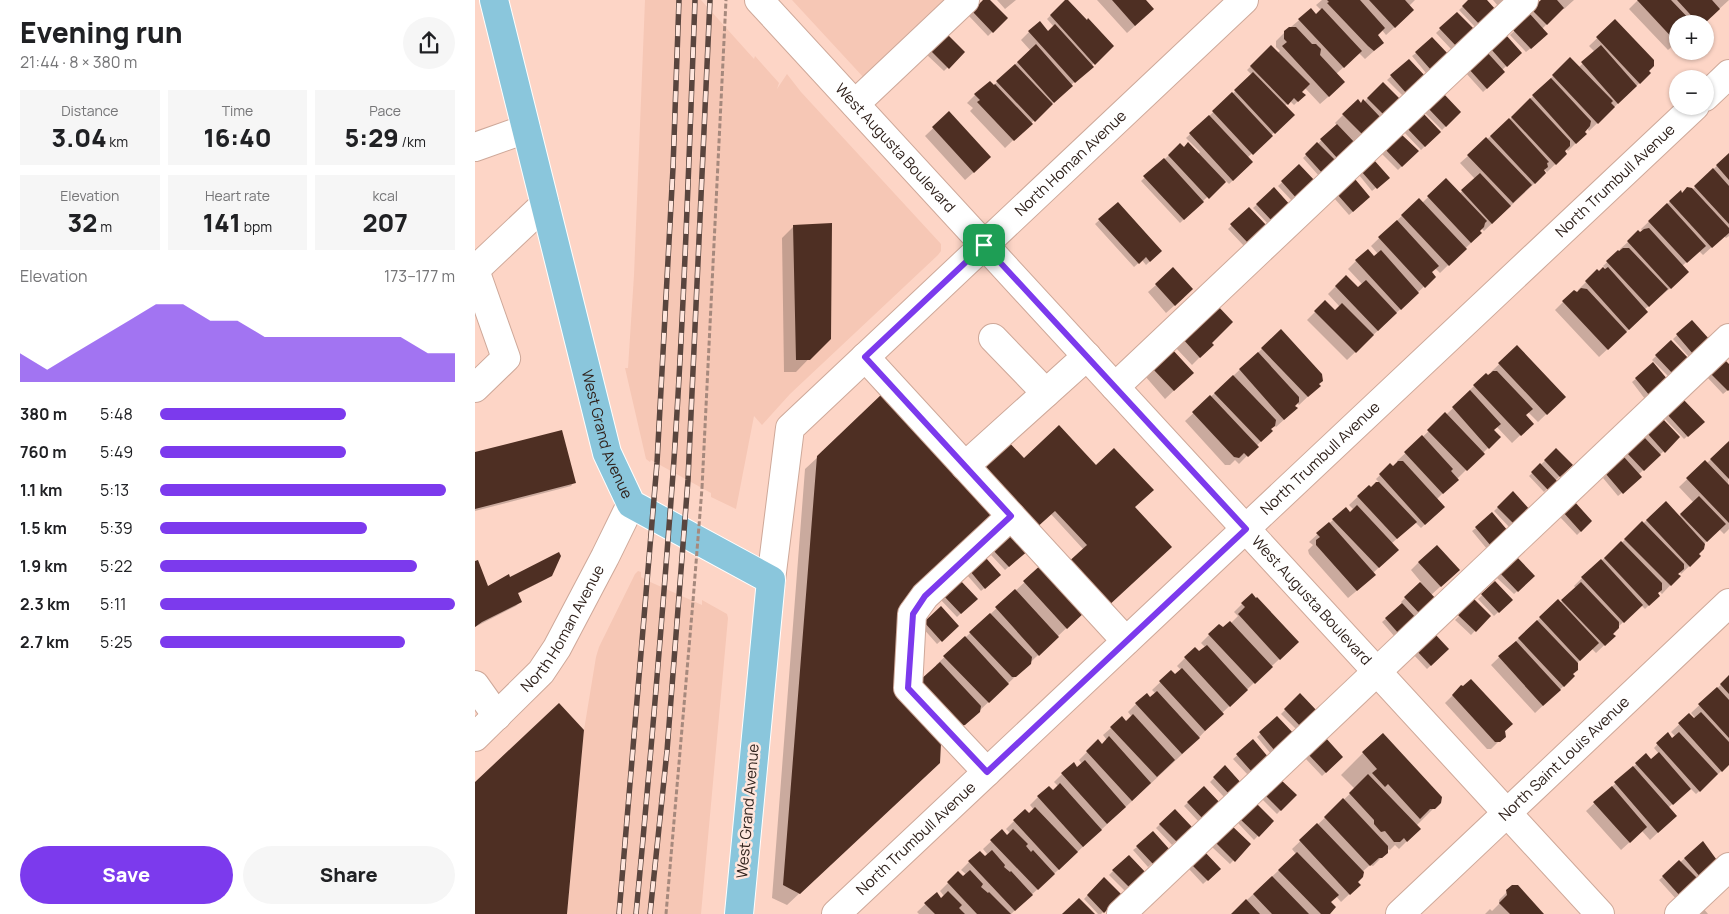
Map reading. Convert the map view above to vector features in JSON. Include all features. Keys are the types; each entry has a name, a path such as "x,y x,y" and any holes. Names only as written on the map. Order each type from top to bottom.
{"main road":[{"name":"West Grand Avenue","path":"494,0 607,453 631,504 771,580 739,914"}],"street":[{"name":"West Augusta Boulevard","path":"759,0 1600,914"},
{"path":"855,104 965,0"},
{"name":"North Homan Avenue","path":"771,580 790,428 1244,0"},
{"path":"1115,387 1524,0"},
{"path":"1714,88 1729,74"},
{"name":"North Trumbull Avenue","path":"836,914 1685,115"},
{"path":"475,147 526,129"},
{"path":"475,388 506,358 475,270 545,204"},
{"path":"993,338 1046,393"},
{"path":"1121,914 1729,338"},
{"path":"965,466 1087,356"},
{"path":"865,357 1126,641"},
{"name":"North Homan Avenue","path":"475,737 541,672 557,648 605,558 631,504"},
{"path":"987,772 908,688 913,614 925,596 1011,516"},
{"name":"North Saint Louis Avenue","path":"1400,914 1729,603"},
{"path":"475,685 497,716"},
{"path":"1679,914 1729,867"}],"path":[{"path":"666,914 703,488 726,0"}],"shaded area":[{"path":"645,0 701,0 754,59 755,56 779,83 777,89 787,74 801,92 941,244 941,251 938,255 790,394 762,425 754,416 736,509 711,497 711,493 646,459 625,368 628,368 634,275"},
{"path":"792,0 948,0 865,79"},
{"path":"638,571 641,572 641,577 648,581 702,605 702,600 727,614 728,618 701,914 567,914 584,730 596,657 599,647"}],"building":[{"path":"983,0 990,0 1008,18 993,33 972,11"},
{"path":"1065,0 1068,0 1087,20 1088,18 1114,46 1095,65 1050,15"},
{"path":"1112,0 1146,0 1154,9 1135,26"},
{"path":"1327,0 1360,0 1385,28 1378,35 1384,43 1374,51 1327,3 1329,2"},
{"path":"1369,0 1405,0 1414,10 1395,28"},
{"path":"1468,0 1487,0 1496,10 1480,25 1462,6"},
{"path":"1541,0 1557,0 1564,8 1547,25 1531,9"},
{"path":"1637,0 1671,0 1685,15 1669,15 1669,34"},
{"path":"1677,0 1712,0 1720,9 1714,15 1691,15"},
{"path":"1311,8 1316,14 1322,8 1362,51 1344,68 1298,19"},
{"path":"1457,12 1475,30 1457,47 1439,28"},
{"path":"1530,14 1548,34 1531,49 1513,30"},
{"path":"1615,19 1654,60 1654,66 1649,71 1651,73 1640,84 1596,37"},
{"path":"1040,21 1048,31 1055,24 1094,67 1075,83 1028,31"},
{"path":"1289,27 1296,27 1312,44 1316,44 1321,49 1320,55 1345,82 1329,97 1282,46 1287,42 1284,39 1284,31"},
{"path":"946,33 965,52 949,69 929,49"},
{"path":"1506,35 1522,53 1507,67 1491,49"},
{"path":"1432,37 1449,55 1431,70 1415,52"},
{"path":"1036,44 1073,86 1054,103 1017,62"},
{"path":"1271,45 1310,84 1302,92 1306,95 1298,102 1294,98 1288,105 1250,66"},
{"path":"1601,45 1637,86 1618,104 1581,62"},
{"path":"1486,51 1505,72 1487,89 1468,68"},
{"path":"1570,57 1613,101 1611,103 1615,107 1598,124 1552,75"},
{"path":"1409,59 1426,77 1407,94 1390,75"},
{"path":"1015,64 1053,104 1035,122 996,81"},
{"path":"1253,72 1295,115 1275,134 1234,90"},
{"path":"1551,78 1591,121 1590,126 1585,132 1587,134 1576,144 1532,95"},
{"path":"990,81 1033,124 1014,141 977,102 980,100 974,94"},
{"path":"1383,82 1401,100 1385,116 1367,98"},
{"path":"1232,92 1273,136 1253,155 1212,111"},
{"path":"1443,93 1461,112 1446,127 1428,108"},
{"path":"1530,98 1570,141 1570,146 1565,151 1567,154 1556,165 1511,117"},
{"path":"1358,99 1361,103 1363,99 1381,118 1363,135 1342,114"},
{"path":"949,111 991,157 974,173 932,127"},
{"path":"1423,113 1441,132 1425,147 1407,128"},
{"path":"1209,115 1253,162 1233,181 1189,133"},
{"path":"1509,118 1549,162 1547,163 1548,167 1544,170 1546,173 1535,184 1490,136"},
{"path":"1337,124 1355,143 1338,159 1320,139"},
{"path":"1401,134 1419,151 1402,167 1385,149"},
{"path":"1486,137 1532,185 1513,203 1467,155"},
{"path":"1188,142 1226,182 1209,199 1168,155 1180,143 1184,147"},
{"path":"1317,142 1336,161 1323,174 1305,154"},
{"path":"1729,153 1729,180 1716,165"},
{"path":"1164,158 1204,202 1184,220 1143,176"},
{"path":"1374,160 1390,178 1377,189 1361,171"},
{"path":"1299,164 1316,182 1298,200 1281,181"},
{"path":"1713,168 1729,186 1729,224 1694,186"},
{"path":"1480,173 1511,206 1492,224 1461,190"},
{"path":"1446,178 1487,221 1480,231 1482,233 1471,243 1427,196"},
{"path":"1355,179 1370,197 1353,212 1337,194"},
{"path":"1274,187 1291,206 1273,222 1256,204"},
{"path":"1687,187 1692,188 1729,228 1729,233 1712,248 1669,201 1681,190 1682,193"},
{"path":"1419,198 1467,249 1449,266 1401,215"},
{"path":"1118,202 1162,251 1150,262 1146,257 1139,264 1098,219"},
{"path":"1667,203 1706,246 1687,263 1648,221"},
{"path":"1249,207 1267,226 1248,243 1230,224"},
{"path":"1397,220 1439,266 1432,272 1436,277 1425,288 1378,237"},
{"path":"832,223 831,339 810,360 796,360 793,225"},
{"path":"1649,228 1689,272 1671,289 1627,241 1638,230 1640,232"},
{"path":"1623,248 1629,248 1668,289 1649,307 1606,261"},
{"path":"1368,249 1374,256 1381,250 1419,293 1401,310 1355,260"},
{"path":"1173,267 1193,289 1175,306 1155,284"},
{"path":"1603,267 1605,269 1608,267 1648,312 1629,330 1585,281 1597,269 1599,271"},
{"path":"1346,275 1358,287 1366,280 1397,313 1378,331 1335,286"},
{"path":"1581,288 1587,289 1627,332 1608,350 1562,301 1574,290 1577,292"},
{"path":"1325,300 1335,310 1342,303 1374,335 1356,353 1314,311"},
{"path":"1217,305 1233,322 1212,343 1214,345 1200,358 1183,339"},
{"path":"1692,320 1710,340 1693,354 1676,334"},
{"path":"1281,329 1322,374 1323,381 1319,384 1321,386 1308,397 1261,348"},
{"path":"1671,340 1689,359 1673,374 1655,355"},
{"path":"1517,345 1566,397 1547,415 1498,363"},
{"path":"1172,349 1194,373 1174,391 1152,368"},
{"path":"1258,352 1299,397 1299,402 1295,406 1298,408 1284,420 1239,369"},
{"path":"1723,358 1729,364 1728,391 1708,371"},
{"path":"1653,362 1668,380 1650,396 1635,378"},
{"path":"1493,371 1497,371 1533,409 1526,415 1534,424 1521,436 1473,385 1486,373 1488,375"},
{"path":"1233,375 1276,420 1275,426 1271,429 1273,431 1261,442 1214,393"},
{"path":"1470,390 1501,424 1494,430 1501,437 1489,449 1452,407"},
{"path":"883,393 995,515 901,604 894,690 941,743 940,763 800,894 783,885 817,456"},
{"path":"1210,395 1259,447 1248,457 1244,453 1239,458 1234,457 1192,412"},
{"path":"1682,398 1705,422 1688,437 1666,413"},
{"path":"1445,412 1485,454 1467,471 1427,430"},
{"path":"1663,419 1680,437 1665,453 1648,434"},
{"path":"1059,425 1096,465 1114,448 1154,490 1135,507 1172,547 1106,608 1065,565 1087,545 1055,511 1034,530 973,465 1003,436 1024,458"},
{"path":"562,430 576,483 475,509 475,452"},
{"path":"1422,435 1453,469 1451,471 1459,480 1443,494 1404,452"},
{"path":"1644,437 1661,455 1644,471 1627,453"},
{"path":"1729,441 1729,479 1710,459"},
{"path":"1556,448 1573,465 1560,477 1544,460"},
{"path":"1624,457 1642,477 1623,494 1606,474"},
{"path":"1705,460 1729,485 1729,523 1686,478"},
{"path":"1398,461 1403,461 1445,507 1425,525 1379,474 1390,463 1393,466"},
{"path":"1540,463 1557,481 1548,490 1531,472"},
{"path":"1376,482 1379,482 1417,522 1397,539 1357,496 1369,485 1371,487"},
{"path":"1513,491 1530,510 1515,525 1497,507"},
{"path":"1699,496 1726,524 1707,542 1680,514"},
{"path":"1574,501 1592,521 1581,532 1563,512"},
{"path":"1666,501 1705,544 1704,549 1699,554 1701,556 1690,567 1646,520"},
{"path":"1357,505 1399,550 1379,568 1332,519 1346,507 1350,512"},
{"path":"1492,512 1508,531 1491,546 1475,527"},
{"path":"1642,521 1684,564 1684,569 1678,574 1681,576 1671,586 1624,539"},
{"path":"1329,522 1376,575 1357,591 1316,545 1316,540 1320,537 1316,533"},
{"path":"1013,532 1029,550 1009,567 993,550"},
{"path":"1621,541 1662,583 1662,590 1658,593 1660,596 1649,606 1604,558"},
{"path":"1437,545 1460,570 1441,587 1418,562"},
{"path":"559,552 561,556 552,576 518,593 522,602 475,627 475,561 478,560 488,586 509,574 510,577"},
{"path":"1517,557 1535,576 1518,592 1500,573"},
{"path":"986,558 1001,575 985,589 970,571"},
{"path":"1601,559 1643,605 1624,623 1581,577"},
{"path":"1043,563 1087,610 1067,629 1023,581"},
{"path":"960,580 978,599 961,614 943,595"},
{"path":"1495,581 1513,600 1499,613 1481,594"},
{"path":"1420,582 1437,600 1421,615 1404,597"},
{"path":"1581,582 1619,622 1619,628 1613,634 1616,636 1605,646 1561,600"},
{"path":"1015,589 1059,637 1039,656 995,607"},
{"path":"1252,593 1299,642 1280,660 1238,614 1245,607 1241,603"},
{"path":"1474,599 1491,616 1476,632 1458,615"},
{"path":"1558,599 1599,643 1580,661 1539,617"},
{"path":"1402,603 1417,619 1399,634 1385,618"},
{"path":"941,606 959,626 942,642 924,622"},
{"path":"990,613 1032,657 1031,664 1016,677 1012,677 969,632"},
{"path":"1537,620 1578,663 1578,670 1573,674 1575,676 1564,687 1518,638"},
{"path":"1230,621 1273,667 1255,684 1208,634 1219,624 1223,627"},
{"path":"1434,633 1449,649 1431,666 1416,650"},
{"path":"965,636 1009,684 989,703 943,656"},
{"path":"1516,641 1561,690 1543,706 1498,656"},
{"path":"1207,645 1248,690 1230,707 1184,657 1195,647 1199,651"},
{"path":"940,662 981,706 980,712 965,725 961,726 919,681"},
{"path":"1182,668 1224,714 1205,731 1159,681 1171,670 1175,674"},
{"path":"1729,675 1729,694 1720,684"},
{"path":"1471,679 1513,724 1505,731 1506,737 1500,742 1495,742 1452,695 1461,685 1463,686"},
{"path":"1717,687 1729,700 1729,738 1698,704"},
{"path":"1157,691 1200,738 1182,754 1135,703 1147,693 1150,697"},
{"path":"1300,693 1318,712 1301,727 1284,709"},
{"path":"559,703 584,730 567,914 475,914 475,782"},
{"path":"1701,712 1729,742 1729,765 1722,772 1678,723 1689,713 1694,718"},
{"path":"1133,714 1175,760 1157,777 1110,727 1122,716 1126,721"},
{"path":"1277,716 1294,734 1275,751 1259,732"},
{"path":"1668,732 1672,738 1679,732 1718,774 1700,792 1656,743"},
{"path":"1383,733 1442,797 1441,803 1435,809 1430,809 1420,819 1388,784 1385,787 1372,773 1377,769 1362,752"},
{"path":"1109,736 1151,783 1132,801 1086,751 1098,739 1102,744"},
{"path":"1325,737 1343,757 1326,773 1308,754"},
{"path":"1253,739 1269,758 1252,772 1236,754"},
{"path":"1659,752 1691,789 1673,805 1635,763 1646,753 1651,759"},
{"path":"1085,760 1126,807 1107,824 1061,773 1074,762 1077,767"},
{"path":"1225,765 1242,784 1230,795 1213,777"},
{"path":"1633,766 1677,816 1658,833 1614,782"},
{"path":"1368,774 1421,829 1407,842 1404,838 1400,842 1394,842 1385,831 1381,832 1374,824 1374,820 1349,793"},
{"path":"1279,778 1297,795 1281,811 1264,794"},
{"path":"1060,783 1102,830 1083,847 1037,796 1049,786 1053,790"},
{"path":"1204,786 1221,804 1204,820 1187,802"},
{"path":"1612,786 1647,827 1630,843 1593,802"},
{"path":"1343,798 1388,846 1388,853 1370,866 1324,817"},
{"path":"1256,803 1274,821 1259,837 1240,819"},
{"path":"1035,807 1078,852 1059,870 1013,820 1025,809 1029,813"},
{"path":"1175,809 1192,827 1177,842 1159,824"},
{"path":"1317,823 1364,872 1363,877 1358,882 1361,885 1350,895 1299,840"},
{"path":"1231,825 1251,844 1235,862 1215,842"},
{"path":"1002,829 1007,835 1013,829 1028,844 1026,846 1031,852 1033,850 1055,874 1038,890 990,840"},
{"path":"1153,831 1170,850 1153,864 1136,846"},
{"path":"1703,841 1719,863 1702,879 1684,858"},
{"path":"992,850 1005,865 1004,867 1011,871 1033,895 1015,911 968,861 980,851 985,856"},
{"path":"1204,851 1221,869 1208,881 1191,864"},
{"path":"1297,852 1339,895 1331,902 1336,907 1330,914 1321,914 1278,870"},
{"path":"1129,855 1147,874 1131,889 1112,870"},
{"path":"1679,860 1698,879 1681,897 1662,876"},
{"path":"970,870 983,884 981,887 989,892 1011,914 977,914 947,882 958,871 963,876"},
{"path":"1272,876 1309,914 1272,914 1253,894"},
{"path":"1104,877 1122,895 1104,913 1087,895"},
{"path":"1512,885 1518,885 1544,914 1510,914 1499,903 1507,895 1506,890"},
{"path":"948,891 962,905 959,908 965,914 935,914 924,903 937,892 941,898"},
{"path":"1079,898 1095,914 1062,914"},
{"path":"1246,899 1260,914 1231,914"}],"railway":[{"path":"619,914 657,463 673,168 679,0"},
{"path":"636,914 677,415 695,0"},
{"path":"650,914 667,751 688,480 710,0"}],"route":[{"path":"984,245 1246,529 987,772 908,688 913,614 925,596 1011,516 865,357 984,245"}]}
